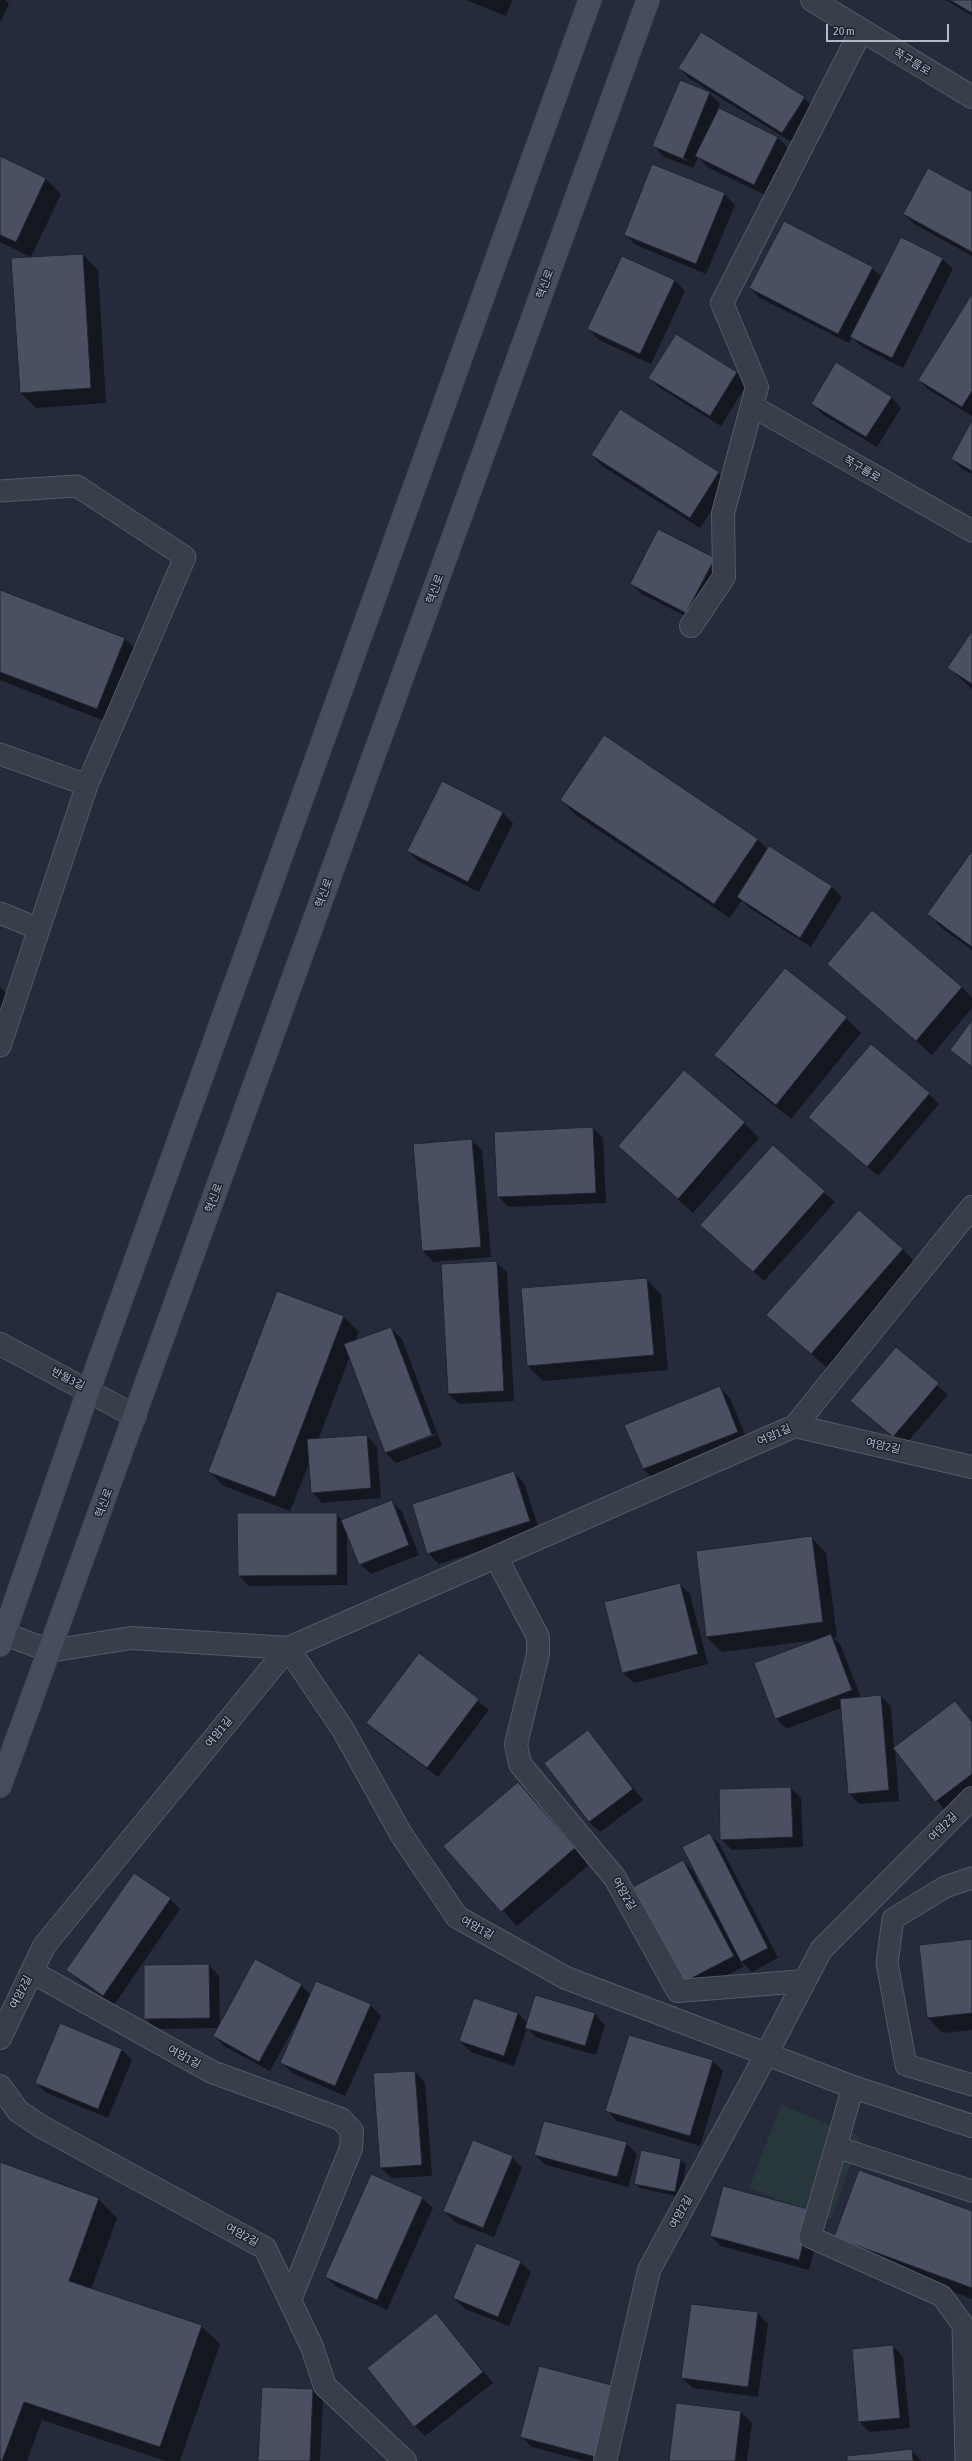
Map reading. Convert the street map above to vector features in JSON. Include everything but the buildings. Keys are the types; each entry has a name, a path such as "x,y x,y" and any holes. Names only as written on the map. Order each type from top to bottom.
{"street":[{"path":"3,1640 89,1389 590,0"},
{"name":"혁신로","path":"0,1786 648,0"},
{"name":"쪽구름로","path":"812,0 972,98"},
{"path":"691,626 724,577 723,513 757,388 722,303 861,31"},
{"name":"여암1길","path":"44,1946 288,1648 795,1426 972,1207"},
{"name":"반월3길","path":"0,1344 89,1389 135,1416"},
{"name":"여암2길","path":"795,1426 972,1467"},
{"name":"여암2길","path":"496,1557 538,1637 538,1654 516,1744 520,1764 615,1878 678,1991 805,1981"},
{"name":"여암1길","path":"3,1640 50,1651 131,1638 288,1648"},
{"name":"여암1길","path":"288,1648 342,1728 401,1834 457,1917 566,1978 767,2053 853,2087 972,2126"},
{"name":"여암2길","path":"605,2461 649,2270 767,2053 821,1950 972,1798"},
{"name":"여암2길","path":"0,2038 44,1946"},
{"name":"여암1길","path":"32,1972 212,2072 341,2119 352,2130 351,2148 290,2300"},
{"name":"여암2길","path":"0,2086 18,2111 42,2127 265,2248 312,2347 325,2386 405,2461"}],"lane":[{"name":"쪽구름로","path":"752,406 972,531"},
{"path":"0,491 77,486 185,557 87,785 0,1046"},
{"path":"0,754 87,785"},
{"path":"0,913 39,929"},
{"path":"972,1878 945,1887 893,1919 887,1963 906,2065 972,2085"},
{"path":"853,2087 810,2237 942,2296 963,2324 966,2461"},
{"path":"836,2147 972,2190"}],"shaded area":[{"path":"781,2105 861,2137 831,2219 749,2188"}]}
